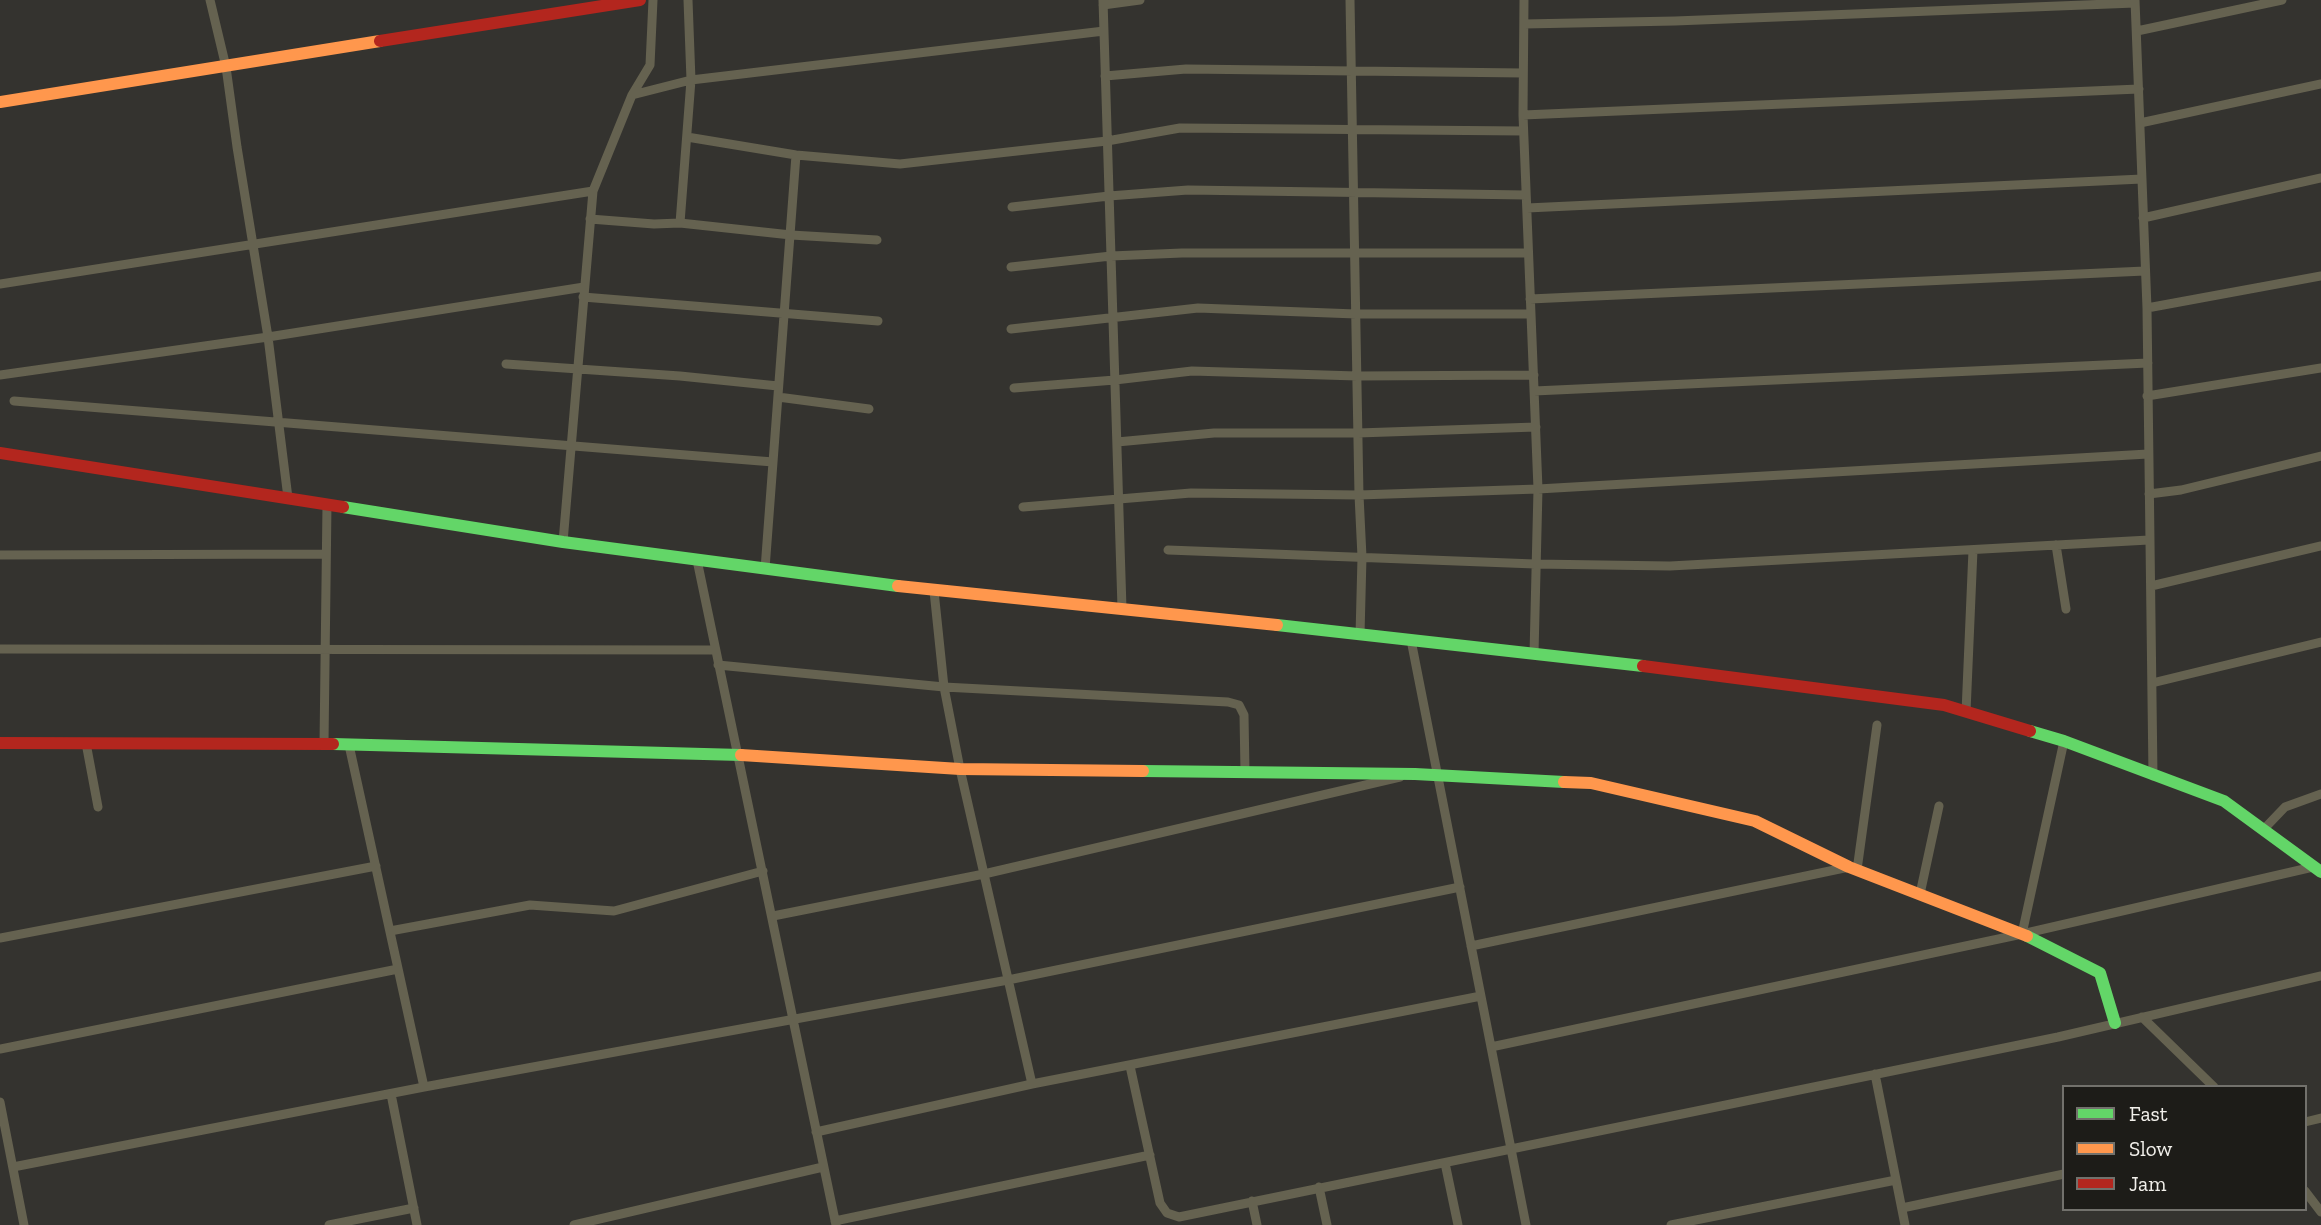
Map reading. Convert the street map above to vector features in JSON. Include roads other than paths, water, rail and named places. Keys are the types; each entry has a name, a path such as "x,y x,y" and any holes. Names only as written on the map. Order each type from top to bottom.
{"street":[{"path":"209,0 226,67 268,337 288,498"},
{"path":"0,102 640,0"},
{"path":"563,542 593,191 632,95 650,65 653,0"},
{"path":"680,223 691,80 688,0"},
{"path":"1122,608 1103,3 1140,0"},
{"path":"1350,0 1362,557 1360,635"},
{"path":"1524,0 1523,131 1538,489 1534,654"},
{"path":"2137,31 2282,0"},
{"path":"1524,24 1675,21 2135,2 2147,308 2153,776"},
{"path":"632,95 691,80 1104,32"},
{"path":"1105,76 1186,69 1523,73"},
{"path":"2140,123 2321,84"},
{"path":"1523,115 2139,89"},
{"path":"687,137 796,155 900,164 1107,141 1180,128 1523,131"},
{"path":"765,569 796,155"},
{"path":"2143,218 2321,178"},
{"path":"1527,208 2142,179"},
{"path":"1012,207 1188,190 1526,195"},
{"path":"0,284 593,191"},
{"path":"590,219 654,224 680,223 791,236 877,240"},
{"path":"1011,267 1111,256 1182,253 1528,253"},
{"path":"1530,299 2145,271"},
{"path":"2147,308 2321,276"},
{"path":"0,375 584,292 878,321"},
{"path":"1012,329 1198,307 1356,314 1531,314"},
{"path":"1534,391 2148,363"},
{"path":"506,364 778,386"},
{"path":"2147,396 2321,368"},
{"path":"1014,388 1192,371 1357,376 1534,375"},
{"path":"778,397 869,409"},
{"path":"15,401 773,462"},
{"path":"1117,442 1214,433 1358,433 1536,428"},
{"path":"0,453 563,542 934,591 1122,608 1672,669 1931,703 2064,741 2224,801 2317,870"},
{"path":"1023,507 1191,493 1359,495 1538,489 2148,454"},
{"path":"2149,494 2181,490 2321,456"},
{"path":"324,744 327,504"},
{"path":"1168,550 1535,564 1670,566 2150,540"},
{"path":"2056,545 2066,608"},
{"path":"2151,586 2321,546"},
{"path":"1966,712 1973,550"},
{"path":"0,555 327,554"},
{"path":"697,560 835,1223 1150,1155"},
{"path":"934,591 944,687 960,769 1032,1084"},
{"path":"1411,640 1526,1225"},
{"path":"2152,683 2321,642"},
{"path":"0,649 715,650"},
{"path":"718,665 944,687 1228,702 1239,705 1244,715 1245,772"},
{"path":"1853,868 1877,725"},
{"path":"2022,933 2064,741"},
{"path":"0,743 324,744 738,755 960,769 1437,774 1591,783 1755,821 1853,868 2022,933 2100,973 2115,1023"},
{"path":"86,743 98,807"},
{"path":"349,745 424,1087"},
{"path":"773,916 984,874 1415,774"},
{"path":"2263,830 2285,807 2321,794"},
{"path":"1920,894 1939,806"},
{"path":"0,939 376,866"},
{"path":"1471,946 1853,868"},
{"path":"390,931 530,905 614,911 763,870"},
{"path":"1491,1046 2317,870"},
{"path":"13,1167 424,1087 1008,980 1460,887"},
{"path":"0,1049 398,969"},
{"path":"1130,1066 1160,1203 1167,1213 1179,1217 1875,1074 2321,976"},
{"path":"816,1132 1032,1084 1481,996"},
{"path":"2142,1017 2212,1085"},
{"path":"1875,1074 1905,1225"},
{"path":"391,1094 417,1225"},
{"path":"0,1102 24,1225"},
{"path":"1445,1163 1458,1225"},
{"path":"574,1225 823,1167"},
{"path":"1902,1208 2062,1174"},
{"path":"1671,1225 1896,1180"},
{"path":"1319,1187 1327,1225"},
{"path":"2307,1194 2321,1212"},
{"path":"1252,1201 1257,1225"},
{"path":"329,1225 414,1208"}]}
